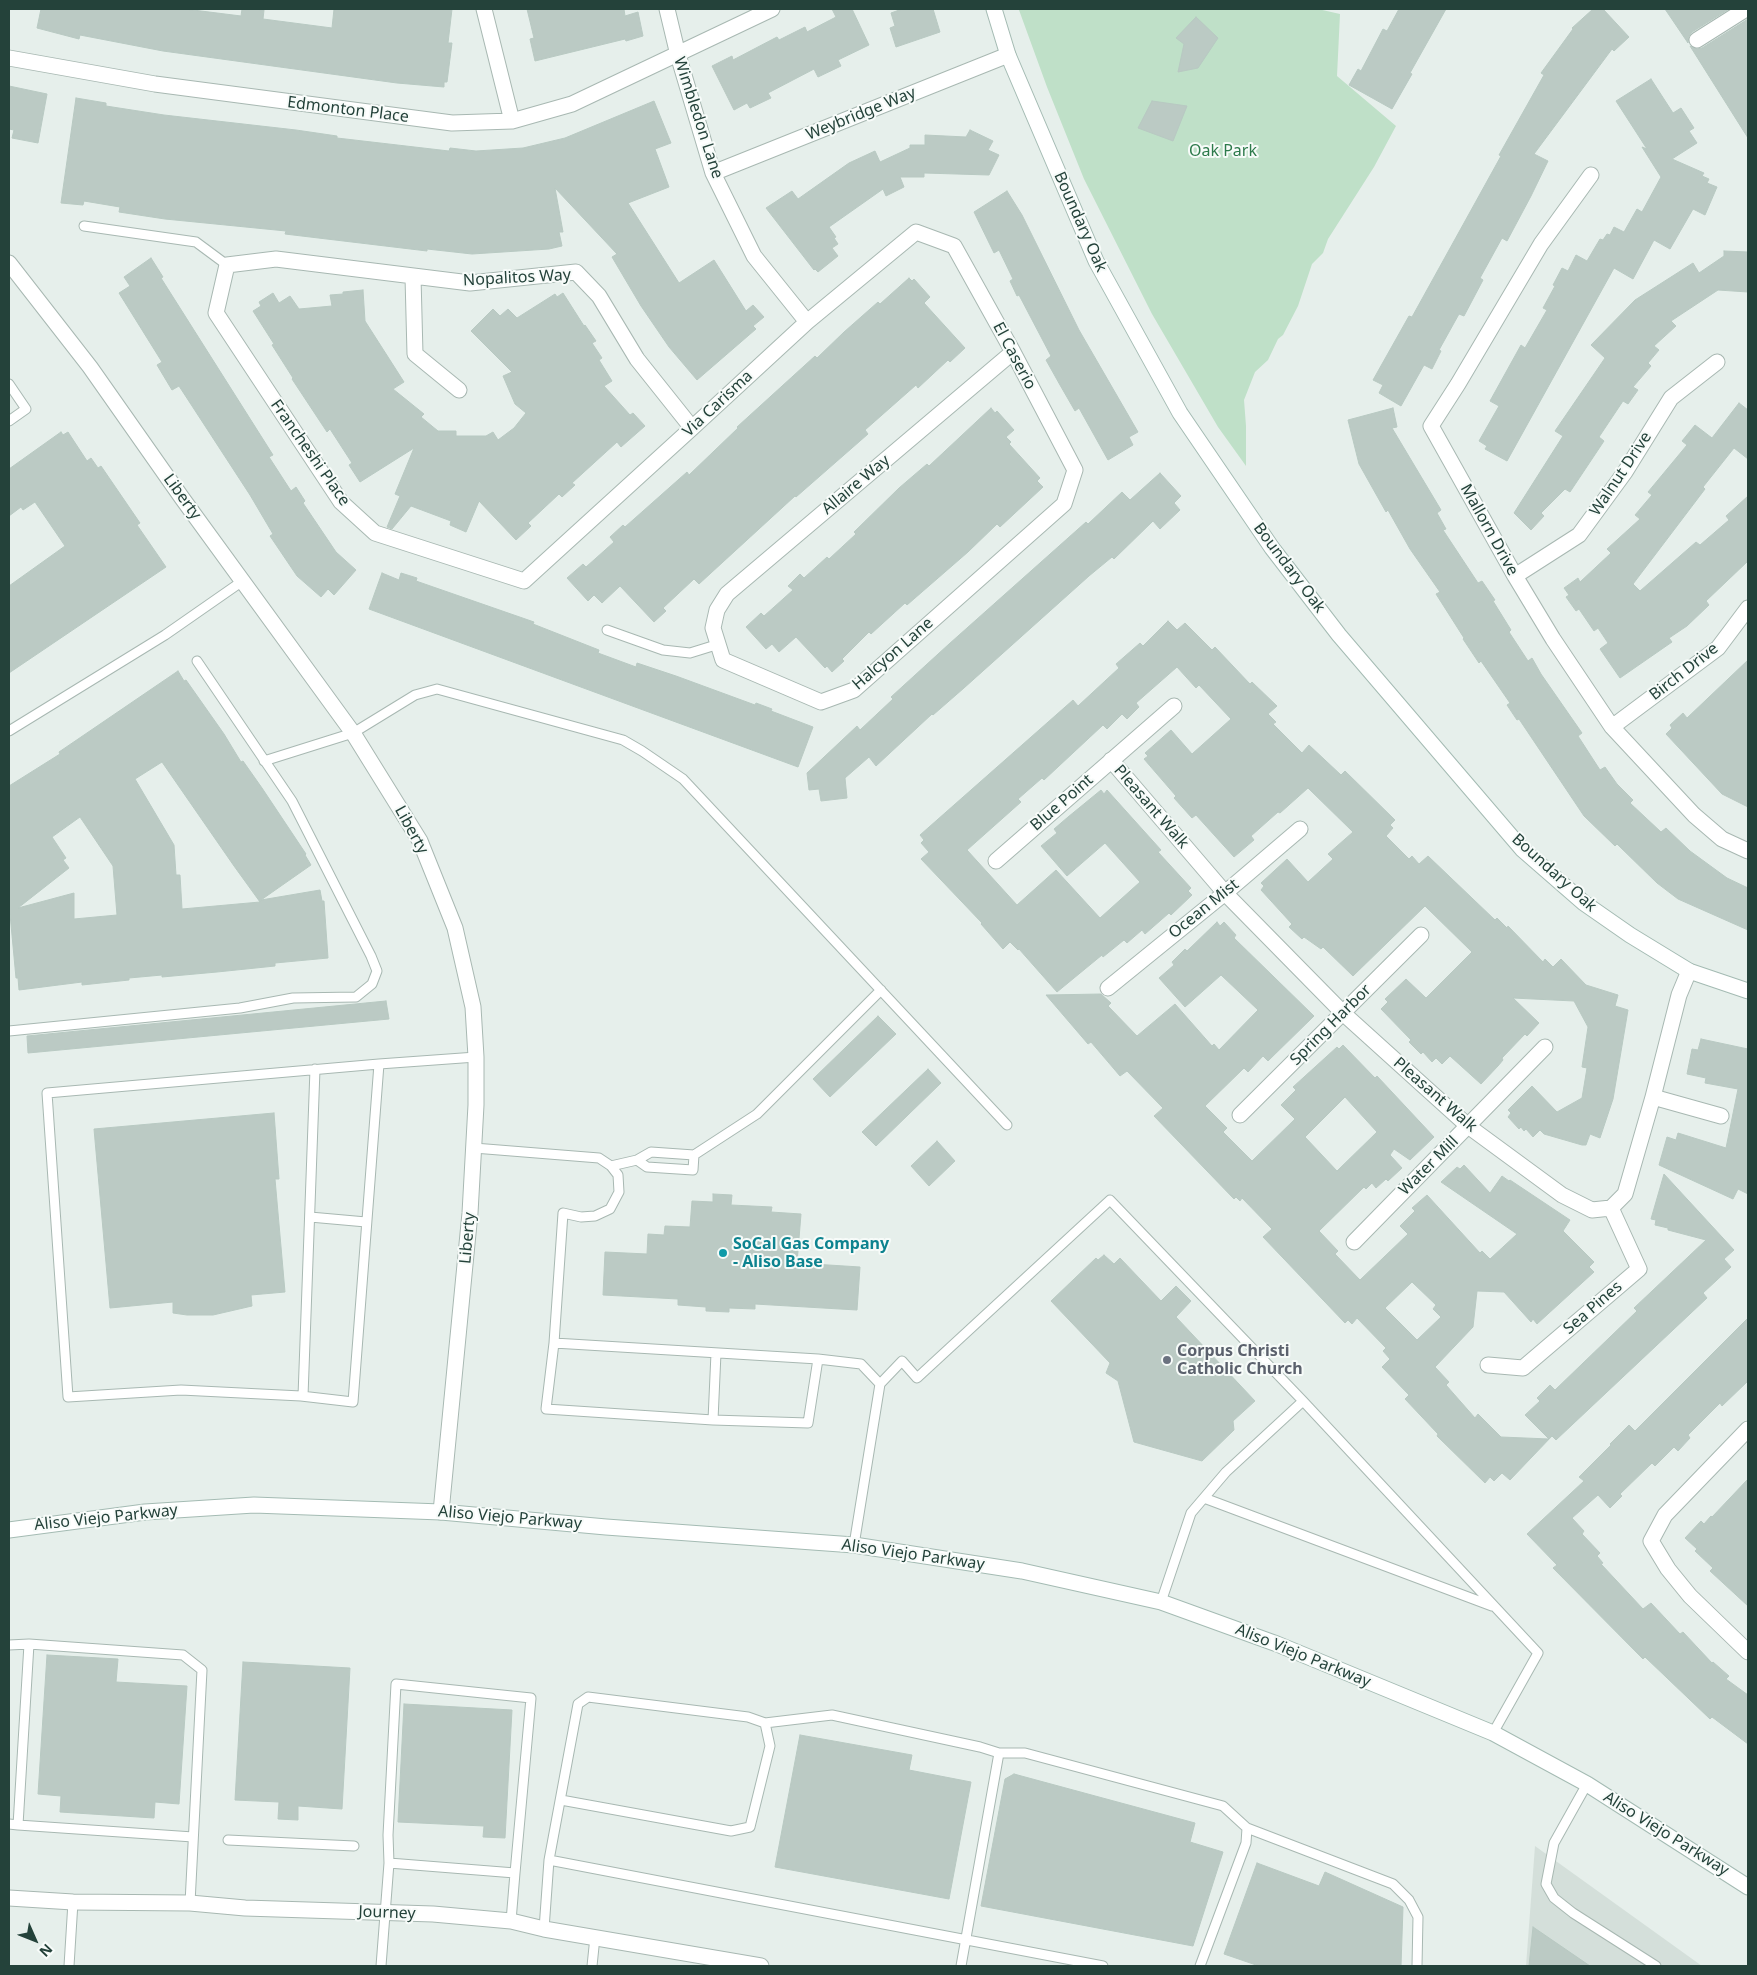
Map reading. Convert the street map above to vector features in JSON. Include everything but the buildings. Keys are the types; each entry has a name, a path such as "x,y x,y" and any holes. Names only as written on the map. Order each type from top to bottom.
{"street":[{"path":"484,9 512,121"},
{"name":"Wimbledon Lane","path":"667,9 678,55 714,173 754,256 807,322"},
{"name":"Edmonton Place","path":"9,58 155,84 452,123 512,121 572,104 772,9"},
{"name":"Boundary Oak","path":"994,9 1008,55 1096,262 1180,413 1272,548 1339,635 1522,849 1584,903 1630,935 1689,971 1748,991"},
{"path":"1697,40 1746,9"},
{"name":"Weybridge Way","path":"714,173 1008,55"},
{"name":"Mallorn Drive","path":"1591,175 1541,244 1458,384 1430,426 1553,639 1612,727 1694,815 1722,839 1748,851"},
{"name":"Via Carisma","path":"524,581 807,322 916,232"},
{"name":"El Caserio","path":"916,232 954,246 1013,352 1075,470 1064,504"},
{"name":"Nopalitos Way","path":"226,265 276,260 470,283 576,272 600,296 637,358 692,428"},
{"name":"Francheshi Place","path":"226,265 216,313 341,502 376,532 524,581"},
{"name":"Liberty","path":"11,270 90,367 182,498 244,580 353,733 420,841 455,928 473,1007 476,1057 474,1148 465,1271 441,1512"},
{"path":"413,277 415,354 459,390"},
{"name":"Allaire Way","path":"713,628 717,610 727,594 1013,352"},
{"name":"Walnut Drive","path":"1515,576 1579,535 1625,472 1671,398 1717,362"},
{"name":"Halcyon Lane","path":"713,628 724,660 821,702 854,690 1064,504"},
{"name":"Birch Drive","path":"1612,727 1718,648 1748,608"},
{"name":"Blue Point","path":"996,861 1174,706"},
{"name":"Pleasant Walk","path":"1111,760 1225,893 1344,1014 1468,1126 1562,1195 1592,1210 1611,1208"},
{"name":"Ocean Mist","path":"1108,988 1225,893 1300,828"},
{"name":"Spring Harbor","path":"1240,1115 1422,935"},
{"path":"1611,1208 1624,1194 1653,1097 1679,995 1689,971"},
{"name":"Water Mill","path":"1354,1242 1545,1047"},
{"path":"1653,1097 1721,1116"},
{"name":"Sea Pines","path":"1488,1365 1523,1368 1639,1269 1611,1208"},
{"path":"1748,1429 1665,1515 1651,1541 1668,1569 1690,1596 1748,1652"},
{"name":"Aliso Viejo Parkway","path":"9,1530 145,1512 254,1505 441,1512 606,1527 854,1545 1022,1571 1161,1602 1277,1644 1493,1733 1588,1784 1748,1887"},
{"name":"Journey","path":"9,1898 73,1902 190,1903 245,1908 433,1914 511,1921 544,1929 761,1966"}],"lane":[{"path":"84,226 196,242 226,265"},
{"path":"9,384 26,409 9,421"},
{"path":"9,731 165,635 244,580"},
{"path":"607,630 663,650 690,653 719,644"},
{"path":"9,1031 240,1008 293,998 356,997 372,984 377,971 371,956 292,801 197,661"},
{"path":"264,761 353,733 415,695 438,689 623,740 683,779 1007,1124"},
{"path":"611,1166 637,1160 651,1152 694,1155 757,1114 881,990"},
{"path":"379,1064 353,1402 303,1396 182,1390 68,1397 48,1093 279,1072 379,1064 476,1057"},
{"path":"303,1396 315,1069"},
{"path":"474,1148 600,1158 611,1166 618,1175 619,1192 610,1208 595,1216 581,1217 563,1213 554,1343 546,1410 713,1420 808,1423 818,1359"},
{"path":"637,1160 647,1167 693,1170 694,1155"},
{"path":"854,1545 880,1384 902,1361 918,1378 1110,1200 1303,1400 1538,1653 1493,1733"},
{"path":"310,1217 366,1222"},
{"path":"554,1343 818,1359 861,1364 880,1384"},
{"path":"713,1420 716,1353"},
{"path":"1161,1602 1191,1513 1226,1472 1303,1400"},
{"path":"1204,1498 1496,1607"},
{"path":"29,1644 13,1824 193,1837"},
{"path":"9,1645 29,1644 183,1655 202,1670 190,1903"},
{"path":"380,1966 389,1863 388,1835 396,1684 531,1698 511,1921"},
{"path":"544,1929 549,1860 578,1704 588,1697 748,1718 765,1724 832,1715 980,1747 999,1753 1025,1753 1223,1806 1247,1828 1393,1884 1409,1900 1418,1916 1417,1966"},
{"path":"561,1800 731,1831 750,1827 770,1746 765,1724"},
{"path":"961,1966 999,1753"},
{"path":"1588,1784 1554,1843 1546,1884 1554,1898 1567,1908 1656,1966"},
{"path":"1200,1966 1246,1842 1247,1828"},
{"path":"228,1840 354,1846"},
{"path":"549,1860 1103,1966"},
{"path":"389,1863 515,1873"},
{"path":"68,1966 73,1902"},
{"path":"592,1966 595,1937"}],"shaded area":[{"path":"1535,1846 1702,1966 1526,1966"}],"green space":[{"name":"Oak Park","path":"1318,9 1340,14 1337,76 1396,126 1374,167 1328,239 1323,253 1312,264 1298,306 1283,335 1278,339 1268,360 1255,372 1244,400 1246,466 1218,427 1152,314 1084,179 1047,87 1019,10"}],"place":[{"name":"SoCal Gas Company - Aliso Base","path":"723,1253"},
{"name":"Corpus Christi Catholic Church","path":"1167,1360"}]}
